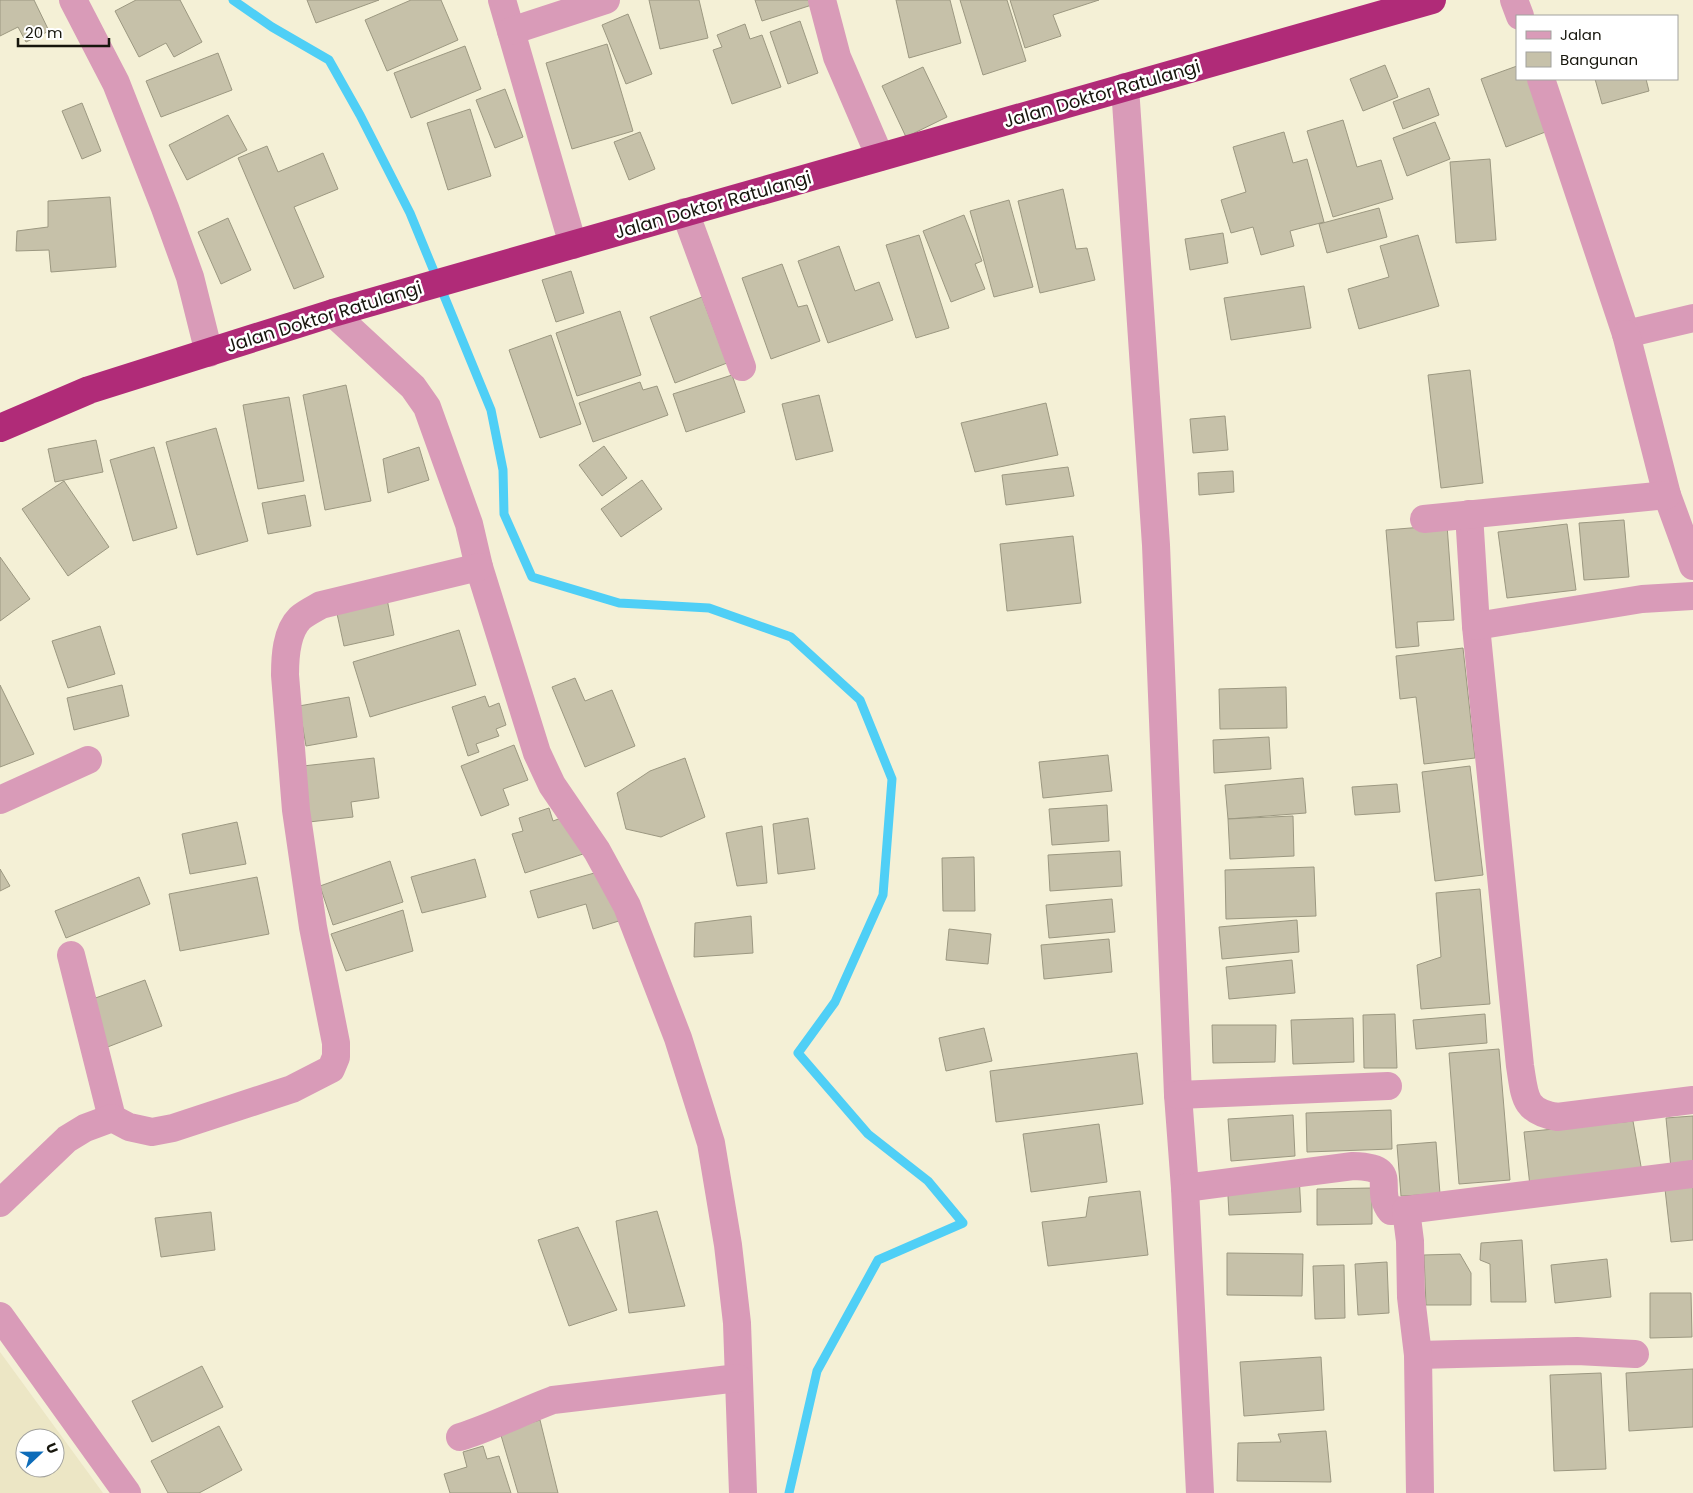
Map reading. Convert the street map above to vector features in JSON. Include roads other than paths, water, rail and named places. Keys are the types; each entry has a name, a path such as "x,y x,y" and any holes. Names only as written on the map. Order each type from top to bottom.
{"highway":[{"name":"Jalan Doktor Ratulangi","path":"0,428 89,390 409,290 1432,0"}],"street":[{"path":"73,0 116,83 165,208 190,277 209,353"},
{"path":"502,0 572,245"},
{"path":"511,31 606,0"},
{"path":"822,0 837,57 880,157"},
{"path":"1514,0 1520,15"},
{"path":"1541,80 1626,334 1667,495 1693,566"},
{"path":"1126,87 1156,545 1178,1095 1185,1188 1200,1493"},
{"path":"685,212 742,367"},
{"path":"333,313 412,387 427,407 469,524 479,567 537,754 552,785 597,851 623,898 678,1038 711,1143 728,1245 736,1323 742,1493"},
{"path":"1626,334 1693,318"},
{"path":"1424,519 1667,495"},
{"path":"1469,514 1476,626 1524,1094 1529,1104 1539,1114 1557,1117 1693,1100"},
{"path":"70,954 112,1118 129,1127 152,1132 173,1128 292,1089 331,1069 336,1057 336,1043 312,927 296,810 285,675 285,659 290,634 300,618 321,605 479,567"},
{"path":"1476,626 1642,599 1693,596"},
{"path":"0,800 88,760"},
{"path":"1178,1095 1388,1086"},
{"path":"0,1203 67,1139 85,1128 112,1118"},
{"path":"1185,1188 1353,1166 1373,1166 1385,1181 1385,1200 1391,1211 1693,1174"},
{"path":"1406,1210 1410,1241 1411,1297 1418,1355 1420,1493"},
{"path":"0,1316 127,1493"},
{"path":"1418,1355 1577,1351 1635,1354"},
{"path":"460,1437 490,1428 524,1411 553,1400 738,1378"}],"waterway":[{"path":"233,0 272,27 329,60 360,115 410,213 491,410 503,470 504,514 532,577 619,603 709,608 791,637 860,700 892,779 883,895 835,1002 798,1053 868,1134 928,1181 963,1223 878,1260 817,1371 789,1493"}]}
